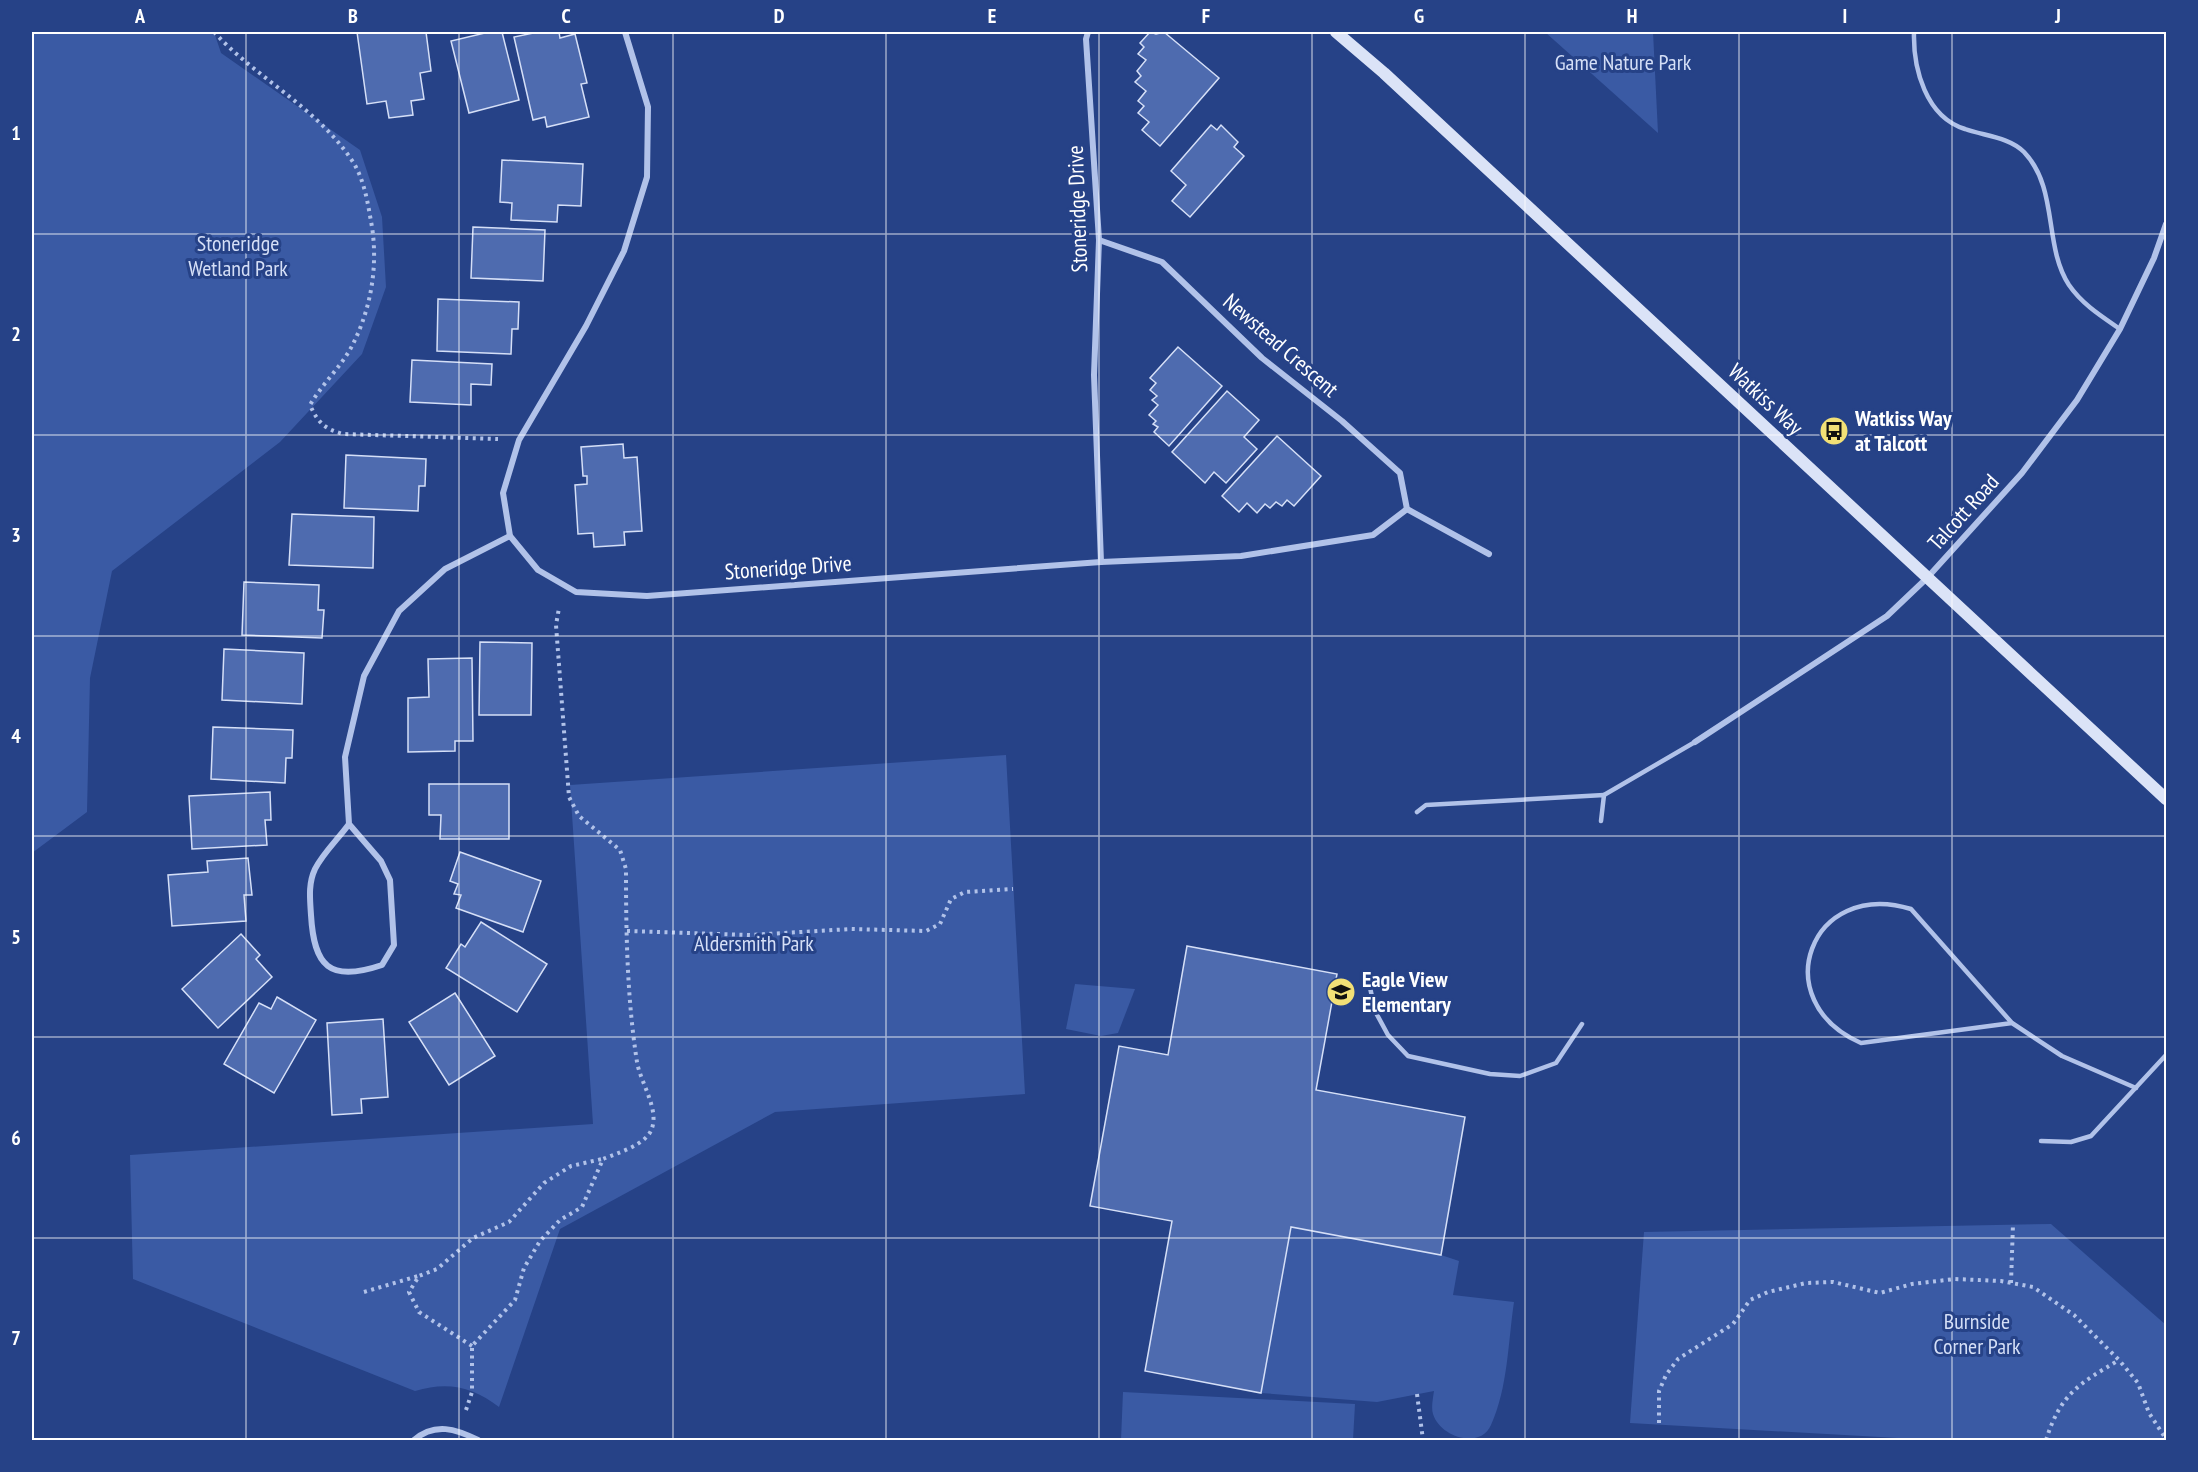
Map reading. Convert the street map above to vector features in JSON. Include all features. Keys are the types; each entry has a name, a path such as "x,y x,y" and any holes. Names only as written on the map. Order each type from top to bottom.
{"street":[{"path":"349,824 316,868 310,885 313,945 324,963 342,972 364,971 382,965 394,945 390,880 381,861 349,824 345,757 364,676 399,610 445,569 510,536 503,493 519,440 586,326 624,251 647,177 648,107 625,32"},
{"name":"Stoneridge Drive","path":"510,536 538,570 576,592 646,596 1101,562 1094,375 1099,240 1086,39 1088,32"},
{"name":"Watkiss Way","path":"1336,32 1384,72 2166,799"},
{"name":"Talcott Road","path":"1695,742 1887,616 1927,578 2022,473 2077,400 2120,329 2154,258 2166,224"},
{"name":"Newstead Crescent","path":"1099,240 1162,262 1262,358 1342,420 1400,473 1407,509"},
{"path":"1101,562 1241,556 1373,535 1407,509 1489,554"},
{"path":"414,1440 437,1428 458,1430 477,1440"}],"lane":[{"path":"1914,32 1920,78 1934,107 1949,122 2002,138 2023,151 2039,173 2047,194 2058,256 2067,283 2082,302 2120,329"},
{"path":"1417,812 1426,805 1604,795 1695,742"},
{"path":"1601,821 1604,795"},
{"path":"2012,1023 1861,1043 1841,1035 1824,1020 1813,1002 1808,981 1809,959 1816,939 1830,921 1847,909 1868,903 1890,903 1911,909 2012,1023 2062,1056 2136,1088"},
{"path":"1368,978 1375,1011 1388,1035 1408,1056 1490,1074 1520,1076 1556,1063 1582,1024"},
{"path":"2041,1141 2071,1142 2091,1136 2166,1055"}],"path":[{"path":"214,32 230,49 321,124 353,162 366,194 373,238 374,274 365,316 351,347 310,405 317,420 327,429 343,434 519,440"},
{"path":"364,1292 437,1269 474,1238 508,1222 544,1183 571,1166 603,1159 646,1139 653,1128 650,1101 638,1067 630,1018 626,869 620,850 579,816 569,796 563,750 556,625 562,584"},
{"path":"627,931 750,935 851,929 926,931 940,924 951,899 965,892 1013,890"},
{"path":"458,1430 472,1392 472,1346 515,1300 524,1268 540,1241 560,1220 582,1207 603,1159"},
{"path":"2011,1282 2013,1224"},
{"path":"419,1276 410,1292 419,1312 472,1346"},
{"path":"1659,1422 1659,1391 1666,1375 1678,1359 1733,1324 1750,1300 1768,1292 1806,1283 1833,1282 1880,1293 1937,1280 2011,1282 2033,1287 2074,1315 2119,1360 2138,1383 2149,1413 2166,1439"},
{"path":"2046,1440 2067,1395 2079,1383 2119,1360"},
{"path":"1417,1395 1423,1440"}],"green space":[{"name":"Stoneridge Wetland Park","path":"32,32 214,32 221,53 360,150 382,217 386,287 362,354 280,442 112,571 90,678 87,812 32,853"},
{"name":"Game Nature Park","path":"1545,32 1653,32 1658,133"},
{"name":"Aldersmith Park","path":"1006,755 1025,1094 775,1112 560,1229 499,1407 480,1395 460,1388 438,1386 415,1391 133,1279 130,1155 593,1124 570,785"},
{"path":"1075,984 1135,989 1118,1033 1101,1036 1066,1029"},
{"name":"Burnside Corner Park","path":"2051,1224 2166,1325 2166,1440 1933,1440 1630,1423 1644,1232"},
{"path":"1291,1227 1441,1255 1459,1261 1453,1295 1514,1302 1501,1396 1497,1411 1486,1433 1470,1439 1460,1438 1443,1429 1433,1414 1434,1391 1377,1402 1261,1393"},
{"path":"1123,1392 1355,1404 1353,1440 1121,1440"}],"building":[{"path":"357,32 426,32 431,71 420,73 424,99 411,101 413,115 389,118 386,101 367,104"},
{"path":"489,32 502,32 519,100 469,113 451,41"},
{"path":"538,32 559,32 560,38 575,34 587,83 581,84 589,117 547,127 545,117 533,120 514,37"},
{"path":"1150,32 1156,34 1164,32 1219,78 1160,146 1142,130 1149,122 1138,113 1144,106 1138,101 1146,91 1135,82 1141,76 1137,71 1146,60 1138,54 1144,47 1140,43"},
{"path":"1211,125 1217,130 1221,125 1238,142 1234,147 1244,156 1190,217 1172,201 1186,185 1171,171"},
{"path":"502,160 583,164 581,206 558,205 557,222 511,220 512,203 500,202"},
{"path":"473,227 545,230 543,281 471,278"},
{"path":"438,299 519,302 518,329 512,329 511,354 437,351"},
{"path":"1178,347 1222,386 1169,446 1154,432 1158,427 1153,424 1156,421 1149,415 1158,405 1152,400 1157,396 1150,390 1156,383 1150,378"},
{"path":"412,360 492,364 491,385 471,384 471,405 410,402"},
{"path":"1227,391 1259,420 1244,437 1257,449 1226,483 1214,472 1205,483 1172,452"},
{"path":"1277,436 1321,476 1294,506 1287,500 1282,506 1276,502 1270,508 1265,504 1257,513 1247,503 1239,512 1222,496"},
{"path":"623,444 624,458 637,457 642,531 624,532 625,545 594,547 593,533 578,534 575,485 587,484 587,476 583,476 581,447"},
{"path":"346,455 426,459 425,486 419,486 418,511 344,508"},
{"path":"292,514 374,517 373,568 289,565"},
{"path":"244,582 319,585 318,610 324,610 322,638 242,635"},
{"path":"480,642 532,643 531,715 479,715"},
{"path":"224,649 304,653 302,704 222,700"},
{"path":"472,658 473,741 455,741 455,751 408,752 408,698 429,697 428,659"},
{"path":"213,727 293,730 292,758 286,758 285,783 211,779"},
{"path":"429,784 509,784 509,839 440,839 441,815 429,815"},
{"path":"270,792 271,820 265,820 267,845 192,849 189,796"},
{"path":"460,852 541,881 523,932 456,908 461,895 454,894 458,884 450,881"},
{"path":"248,858 252,895 244,895 246,921 172,926 168,875 208,872 207,861"},
{"path":"481,922 547,964 517,1012 446,968 461,944 465,947"},
{"path":"241,934 260,955 256,959 272,977 218,1028 182,989"},
{"path":"1187,946 1337,974 1316,1090 1465,1117 1441,1255 1291,1227 1261,1393 1145,1371 1172,1221 1090,1206 1119,1046 1168,1055"},
{"path":"455,993 495,1056 449,1085 409,1022"},
{"path":"277,997 316,1020 274,1093 224,1064 259,1003 271,1009"},
{"path":"383,1019 388,1097 361,1099 362,1113 332,1115 327,1023"}],"place":[{"name":"Watkiss Way at Talcott","path":"1834,431"},
{"name":"Eagle View Elementary","path":"1341,992"}]}
